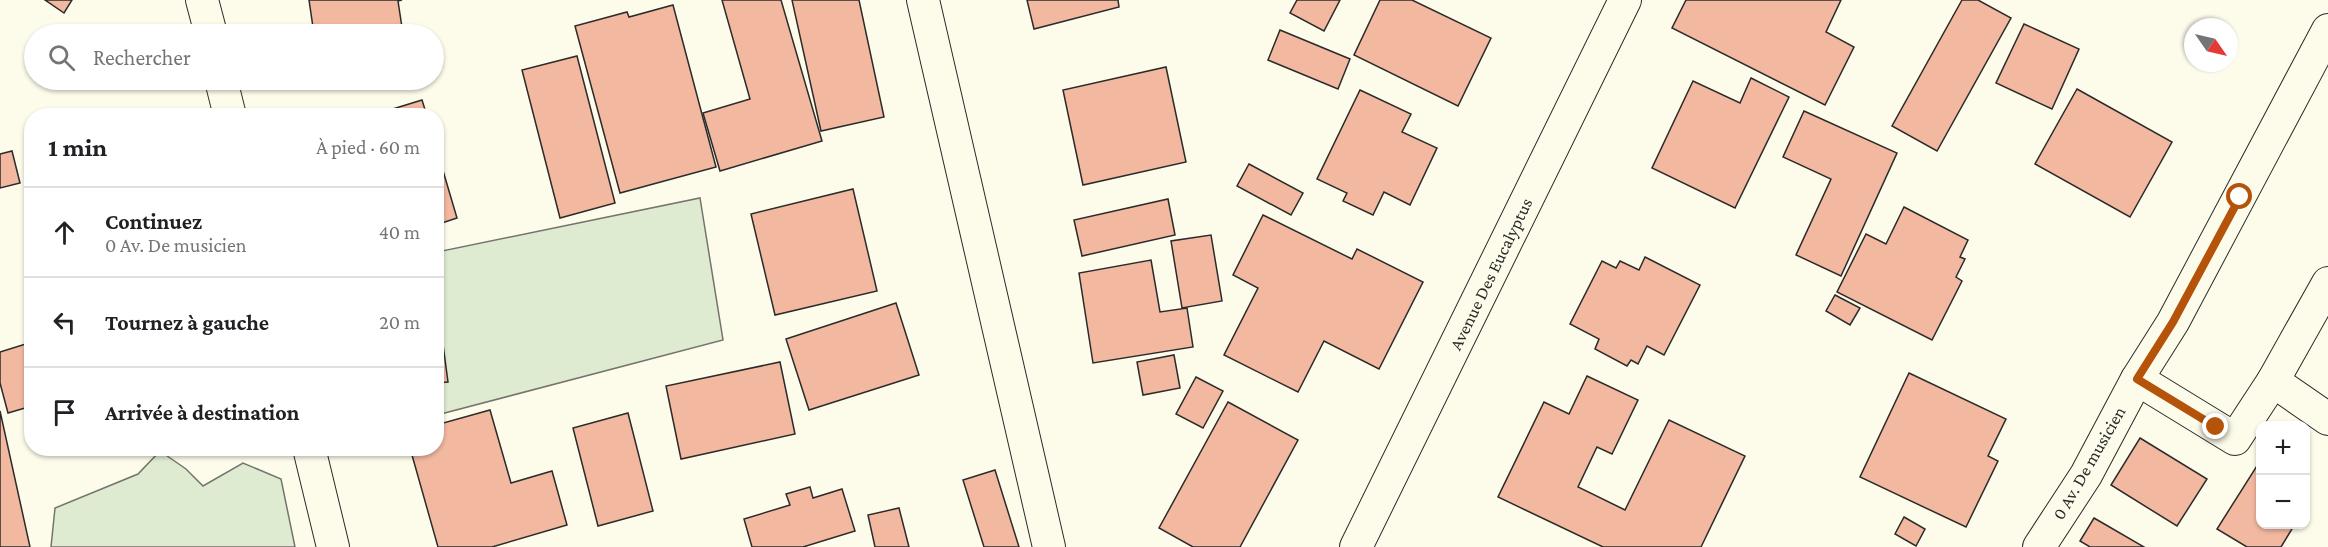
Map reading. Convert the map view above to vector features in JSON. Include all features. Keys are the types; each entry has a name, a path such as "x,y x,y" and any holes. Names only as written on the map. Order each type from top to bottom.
{"street":[{"path":"202,0 208,24"},
{"path":"923,0 1049,547"},
{"name":"Avenue Des Eucalyptus","path":"1356,547 1625,0"},
{"name":"0 Av. De musicien","path":"2039,547 2085,475 2137,379 2173,322 2328,30"},
{"path":"224,90 228,108"},
{"path":"2137,379 2235,439 2273,381 2328,284"},
{"path":"2273,381 2328,419"},
{"path":"311,456 333,547"}],"green space":[{"path":"700,198 723,340 444,413 444,251"},
{"path":"155,456 167,456 186,469 203,486 243,463 281,479 295,547 51,547 55,508 138,474"}],"building":[{"path":"45,0 72,0 64,13"},
{"path":"309,0 402,0 398,1 401,24 313,24"},
{"path":"722,0 781,0 822,141 720,171 703,113 750,99"},
{"path":"792,0 859,0 884,117 821,131"},
{"path":"1027,0 1118,0 1119,7 1034,29"},
{"path":"1297,0 1340,0 1324,31 1290,13"},
{"path":"1380,0 1412,0 1491,38 1458,106 1354,55"},
{"path":"1686,0 1841,0 1826,32 1854,47 1825,105 1672,28"},
{"path":"1962,0 1978,0 2011,18 1937,151 1892,126"},
{"path":"673,5 716,167 620,193 575,26 627,12 629,17"},
{"path":"2024,24 2079,49 2052,109 1996,83"},
{"path":"1280,30 1350,59 1338,89 1268,60"},
{"path":"577,56 615,203 560,218 522,70"},
{"path":"1166,67 1186,162 1083,185 1063,90"},
{"path":"1751,78 1789,97 1735,208 1652,168 1693,81 1740,103"},
{"path":"2077,89 2172,142 2130,217 2035,164"},
{"path":"1360,90 1411,114 1402,132 1437,148 1410,205 1384,192 1373,215 1343,201 1347,193 1317,179"},
{"path":"422,100 424,108 396,108"},
{"path":"1804,111 1897,153 1841,276 1796,255 1831,179 1783,157"},
{"path":"12,151 20,183 0,188 0,154"},
{"path":"1249,164 1303,193 1291,215 1237,186"},
{"path":"444,174 457,218 444,222"},
{"path":"853,189 877,291 775,315 751,214"},
{"path":"1168,199 1175,235 1082,256 1074,220"},
{"path":"1904,207 1968,240 1960,257 1965,259 1956,277 1962,281 1932,340 1837,292 1866,234 1886,244"},
{"path":"1263,215 1352,259 1357,249 1423,282 1379,369 1324,341 1298,392 1224,355 1258,288 1233,275"},
{"path":"1211,235 1222,301 1182,308 1171,241"},
{"path":"1645,257 1700,285 1664,355 1647,346 1638,364 1631,360 1627,366 1595,349 1599,339 1570,324 1602,261 1616,268 1620,261 1639,270"},
{"path":"1151,260 1160,312 1187,308 1193,347 1093,363 1079,273"},
{"path":"1835,295 1860,308 1850,325 1826,311"},
{"path":"896,303 919,375 809,410 786,339"},
{"path":"24,344 24,408 8,413 0,383 0,352"},
{"path":"444,352 448,382 444,382"},
{"path":"1174,355 1180,388 1143,395 1137,362"},
{"path":"780,362 795,434 681,459 666,386"},
{"path":"1909,373 2006,419 1988,456 1998,461 1966,527 1860,477"},
{"path":"1587,376 1638,400 1612,454 1597,447 1578,487 1625,510 1669,420 1745,456 1701,547 1603,547 1498,497 1544,402 1569,414"},
{"path":"1196,377 1223,391 1203,428 1176,414"},
{"path":"1228,402 1298,440 1240,547 1193,547 1159,528"},
{"path":"490,410 511,483 552,471 567,525 492,547 438,547 412,456 444,456 444,423"},
{"path":"0,411 30,547 0,547"},
{"path":"628,413 653,511 598,526 573,428"},
{"path":"2140,438 2207,479 2177,526 2111,485"},
{"path":"2256,467 2256,529 2292,529 2281,547 2247,547 2217,529"},
{"path":"995,470 1019,547 984,547 963,480"},
{"path":"810,487 813,498 842,489 855,531 803,547 752,547 744,519 790,505 786,494"},
{"path":"899,508 909,547 875,547 868,515"},
{"path":"1904,517 1925,529 1916,546 1895,534"},
{"path":"2094,518 2144,547 2090,547 2080,541"}],"route":[{"path":"2216,427 2137,379 2173,322 2240,197"}]}
